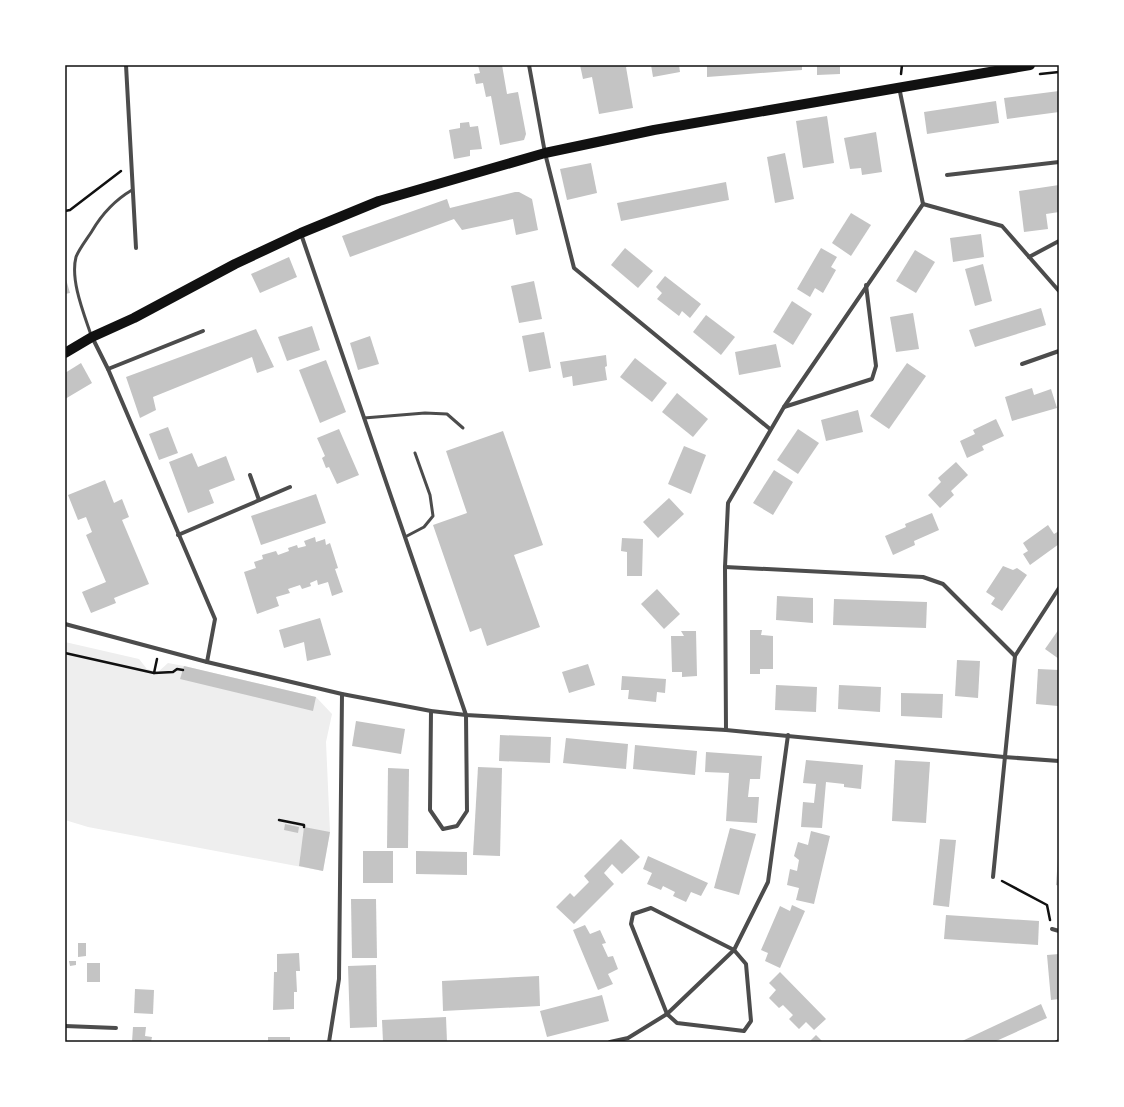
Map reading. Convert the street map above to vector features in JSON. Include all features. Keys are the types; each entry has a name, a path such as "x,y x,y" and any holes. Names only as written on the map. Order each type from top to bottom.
{"main road":[{"path":"65,353 92,337 134,318 235,264 301,233 379,201 545,153 654,130 899,86 1030,65"}],"street":[{"path":"126,65 136,248"},
{"path":"529,65 545,153 574,268 770,429"},
{"path":"726,730 725,567 728,502 784,407 866,285 923,204 899,86"},
{"path":"947,176 1059,162"},
{"path":"923,204 950,213 1002,226 1059,291"},
{"path":"301,233 466,715 467,811 457,826 443,829 430,810 431,711"},
{"path":"1029,257 1059,241"},
{"path":"784,407 872,379 876,366 866,285"},
{"path":"108,369 203,331"},
{"path":"92,337 108,369 215,619 207,662"},
{"path":"1022,364 1059,351"},
{"path":"250,475 259,500"},
{"path":"178,535 290,487"},
{"path":"725,567 923,577 943,584 1015,656"},
{"path":"993,877 1015,656 1059,588"},
{"path":"65,624 207,662 342,694 431,711 466,715 726,730 1004,758 1059,761"},
{"path":"329,1042 339,979 342,694"},
{"path":"610,1042 628,1038 667,1014 734,950 768,882 788,736"},
{"path":"650,908 734,950 746,964 751,1021 744,1031 677,1024 667,1014 631,924 633,914 650,908"},
{"path":"1052,929 1059,931"},
{"path":"65,1026 116,1028"}],"lane":[{"path":"92,337 79,301 76,281 76,257 102,214 124,194 132,190"},
{"path":"364,418 425,413 447,414 463,428"},
{"path":"405,537 424,527 433,516 430,495 415,453"}],"path":[{"path":"65,211 70,210 131,163"},
{"path":"154,673 159,649"},
{"path":"65,653 154,673 173,672 177,669 183,670"},
{"path":"279,820 304,825 304,827"},
{"path":"993,877 1047,905 1052,929"}],"shaded area":[{"path":"65,642 139,659 147,669 158,672 168,663 316,697 332,714 326,742 330,832 323,871 88,827 65,820"}],"building":[{"path":"478,65 502,65 507,94 518,92 526,134 524,140 500,145 491,96 486,97 483,83 476,84 474,74 480,73"},
{"path":"580,65 630,65 626,67 633,108 599,114 592,77 583,79"},
{"path":"651,65 679,65 680,72 653,77"},
{"path":"707,65 802,65 802,70 707,77"},
{"path":"817,65 840,65 840,74 817,75"},
{"path":"1059,91 1059,112 1007,119 1004,98"},
{"path":"996,101 999,123 927,134 924,112"},
{"path":"827,116 834,163 803,168 796,121"},
{"path":"469,122 470,127 478,126 482,149 470,150 470,156 454,159 449,130 460,128 460,123"},
{"path":"876,132 882,172 862,175 861,168 850,169 844,138"},
{"path":"785,153 794,199 775,203 767,157"},
{"path":"591,163 597,193 567,200 560,169"},
{"path":"726,182 729,200 621,221 617,203"},
{"path":"1059,185 1059,212 1046,214 1048,229 1024,232 1019,191"},
{"path":"519,192 532,199 538,230 516,235 513,219 462,230 454,219 350,257 342,236 447,199 450,208"},
{"path":"851,213 871,225 851,256 832,243"},
{"path":"981,234 984,257 953,262 950,238"},
{"path":"625,248 653,271 638,288 611,265"},
{"path":"821,248 837,257 831,267 836,270 823,293 815,288 810,297 797,289"},
{"path":"915,250 935,262 916,293 896,281"},
{"path":"289,257 297,277 260,293 251,274"},
{"path":"983,264 992,301 975,306 965,269"},
{"path":"65,276 70,293 65,294"},
{"path":"665,276 701,304 690,318 682,311 679,316 657,299 662,293 656,287"},
{"path":"534,281 542,319 519,323 511,286"},
{"path":"792,301 812,314 793,345 773,332"},
{"path":"1041,308 1046,325 975,347 969,330"},
{"path":"913,313 919,349 896,352 890,317"},
{"path":"706,315 735,337 721,355 693,332"},
{"path":"312,326 320,350 287,361 278,337"},
{"path":"256,329 274,367 257,373 252,357 153,397 156,410 140,418 126,377"},
{"path":"544,332 551,368 529,372 522,336"},
{"path":"370,336 379,364 358,370 350,343"},
{"path":"776,344 781,367 739,375 735,352"},
{"path":"606,355 607,366 605,367 607,380 573,386 572,376 563,378 560,362"},
{"path":"635,358 667,383 652,402 620,377"},
{"path":"326,360 346,412 320,423 299,370"},
{"path":"81,363 92,383 65,399 65,373"},
{"path":"907,363 926,376 889,429 870,416"},
{"path":"1032,388 1034,395 1051,389 1057,408 1012,421 1005,397"},
{"path":"677,393 708,419 693,437 662,412"},
{"path":"858,410 863,432 826,441 821,420"},
{"path":"996,419 1004,436 982,446 984,450 967,458 960,441 975,434 973,430"},
{"path":"168,427 178,453 159,460 149,434"},
{"path":"339,429 359,475 337,484 329,467 326,468 322,458 325,456 317,438"},
{"path":"798,429 819,443 798,474 777,460"},
{"path":"503,431 543,545 514,555 540,627 487,646 481,628 470,632 433,525 467,513 446,451"},
{"path":"684,446 706,455 691,494 668,484"},
{"path":"192,453 198,467 226,456 235,480 209,490 214,503 188,513 169,462"},
{"path":"956,462 968,475 951,491 954,495 940,508 928,495 941,482 938,478"},
{"path":"774,470 793,482 773,515 753,503"},
{"path":"105,480 114,503 122,499 129,517 122,520 149,584 114,598 116,603 91,613 82,592 106,582 86,535 92,532 86,517 78,520 68,495"},
{"path":"316,494 326,523 261,545 251,516"},
{"path":"669,498 684,514 658,538 643,522"},
{"path":"932,513 939,530 914,541 915,545 893,555 885,536 906,527 905,524"},
{"path":"1048,525 1054,534 1059,531 1059,544 1030,565 1023,554 1028,551 1023,543"},
{"path":"315,537 316,542 325,539 326,545 330,543 338,568 335,569 343,592 332,596 328,582 318,585 317,580 310,583 311,586 302,589 300,585 288,589 290,593 276,597 279,606 257,614 244,572 256,568 254,562 263,559 262,555 276,551 278,555 289,551 288,548 297,545 298,548 306,546 304,541"},
{"path":"622,538 643,539 642,576 627,576 627,552 621,551"},
{"path":"1003,566 1013,570 1017,568 1027,575 1002,611 991,604 995,598 986,592"},
{"path":"657,589 680,614 664,629 641,604"},
{"path":"777,596 813,598 813,623 776,620"},
{"path":"834,599 927,602 926,628 833,625"},
{"path":"320,618 331,655 307,661 304,642 284,648 279,630"},
{"path":"1059,629 1059,659 1045,649"},
{"path":"750,630 762,630 761,635 773,636 773,669 760,669 760,674 750,674"},
{"path":"681,631 696,631 697,676 682,677 682,672 672,672 671,636 684,636"},
{"path":"957,660 980,661 978,698 955,696"},
{"path":"588,664 595,685 569,693 562,672"},
{"path":"184,666 316,697 313,711 180,679"},
{"path":"1038,669 1059,670 1058,706 1036,704"},
{"path":"622,676 666,679 665,693 657,692 656,702 628,699 629,690 621,690"},
{"path":"776,685 817,687 816,712 775,710"},
{"path":"839,685 881,687 880,712 838,709"},
{"path":"901,693 943,694 942,718 901,716"},
{"path":"356,721 405,729 401,754 352,746"},
{"path":"500,735 551,737 550,763 499,761"},
{"path":"566,738 628,744 626,769 563,763"},
{"path":"635,745 697,751 695,775 633,769"},
{"path":"706,752 762,756 760,779 750,779 748,797 759,797 757,823 726,821 729,773 705,772"},
{"path":"806,760 863,765 861,789 844,787 844,784 826,782 822,828 801,827 803,802 814,803 816,784 803,783"},
{"path":"895,760 930,762 926,823 892,821"},
{"path":"478,767 502,768 500,856 473,855"},
{"path":"388,768 409,769 408,848 387,848"},
{"path":"285,824 299,827 298,833 284,830"},
{"path":"304,827 330,832 323,871 299,866"},
{"path":"730,828 756,834 739,895 714,888"},
{"path":"811,831 830,836 814,904 796,900 799,888 787,885 790,869 797,871 799,860 794,856 798,842 808,845"},
{"path":"621,839 640,857 622,874 612,864 604,873 614,884 574,924 556,907 570,893 574,897 589,882 584,876"},
{"path":"940,839 956,840 949,907 933,905"},
{"path":"363,851 393,851 393,883 363,883"},
{"path":"416,851 467,852 467,875 416,874"},
{"path":"648,856 708,883 701,896 691,892 686,902 673,896 675,892 663,886 661,890 647,884 652,873 643,869"},
{"path":"1059,858 1059,886 1056,885"},
{"path":"351,899 376,899 377,958 352,958"},
{"path":"792,905 805,911 780,968 765,961 768,953 761,950 780,906 790,911"},
{"path":"946,915 1039,921 1038,945 944,939"},
{"path":"585,925 590,934 600,930 606,943 602,944 608,957 613,956 618,969 608,974 613,984 598,990 573,930"},
{"path":"78,943 86,943 86,956 78,957"},
{"path":"299,953 300,971 296,971 297,992 294,992 294,1009 273,1010 274,972 277,972 277,954"},
{"path":"1059,954 1059,999 1051,1000 1047,955"},
{"path":"69,961 76,961 76,965 70,966"},
{"path":"87,963 100,963 100,982 87,982"},
{"path":"376,965 377,1027 350,1028 348,966"},
{"path":"780,972 826,1019 814,1030 806,1022 799,1029 789,1019 793,1015 783,1005 779,1008 769,998 776,990 769,983"},
{"path":"539,976 540,1006 443,1011 442,981"},
{"path":"135,989 154,990 153,1014 134,1013"},
{"path":"602,995 609,1021 547,1037 540,1011"},
{"path":"1041,1004 1047,1018 994,1042 960,1042"},
{"path":"446,1017 447,1042 383,1042 382,1020"},
{"path":"133,1027 146,1027 145,1036 152,1037 151,1042 132,1042"},
{"path":"816,1035 823,1042 809,1042"},
{"path":"268,1037 290,1037 290,1042 268,1042"}]}
